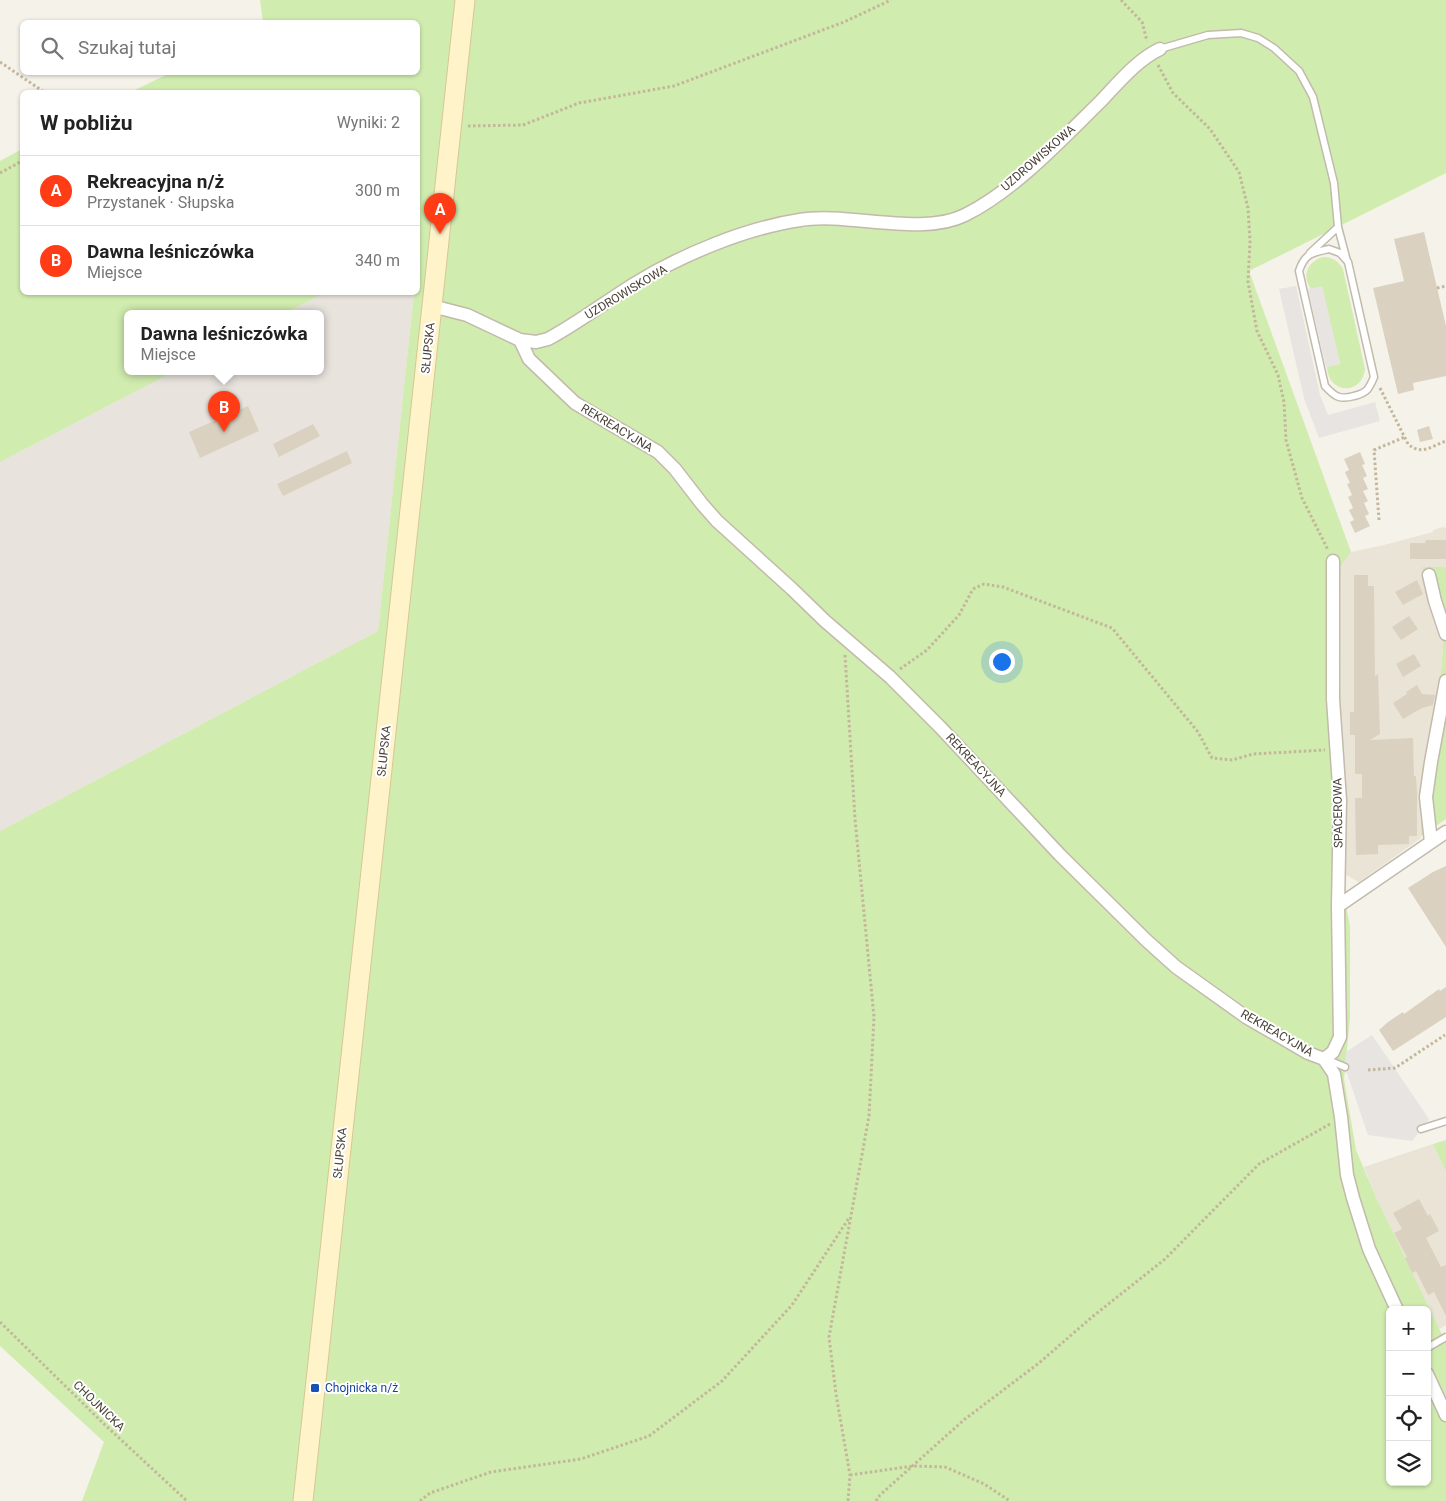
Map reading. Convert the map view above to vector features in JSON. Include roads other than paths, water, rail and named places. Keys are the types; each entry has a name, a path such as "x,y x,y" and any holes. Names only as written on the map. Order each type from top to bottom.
{"street":[{"name":"SŁUPSKA","path":"303,1501 465,0"},
{"name":"UZDROWISKOWA","path":"520,340 536,342 548,340 653,274 699,252 758,230 801,220 820,218 916,224 952,220 965,215 1024,173 1072,129 1131,70 1156,51"},
{"path":"432,306 467,315 520,340"},
{"name":"REKREACYJNA","path":"520,340 529,360 575,403 658,452 675,469 717,521 890,677 1098,894 1176,967 1246,1017 1308,1053 1324,1059 1334,1074 1347,1175 1353,1198 1369,1249 1395,1306"},
{"name":"SPACEROWA","path":"1324,1059 1333,1052 1340,1037 1338,906 1340,800 1332,700 1333,561"},
{"path":"1429,575 1434,601 1446,634"},
{"path":"1432,842 1426,797 1446,680"},
{"path":"1338,906 1446,832"},
{"path":"1431,1383 1446,1415"}],"lane":[{"name":"UZDROWISKOWA","path":"1156,51 1208,35 1241,33 1258,38 1274,48 1299,71 1313,97 1334,183 1338,226 1374,377 1370,386 1363,394 1343,399 1333,394 1325,386 1299,271 1302,261 1310,254"},
{"path":"1310,254 1338,226"},
{"path":"1310,254 1329,249 1340,253 1348,262"},
{"path":"1324,1059 1345,1067"},
{"path":"1421,1129 1446,1121"},
{"path":"1431,1346 1446,1337"}],"place":[{"name":"Rekreacyjna n/ż","path":"440,234"},
{"name":"Dawna leśniczówka","path":"224,432"},
{"name":"Chojnicka n/ż","path":"315,1388"}]}
